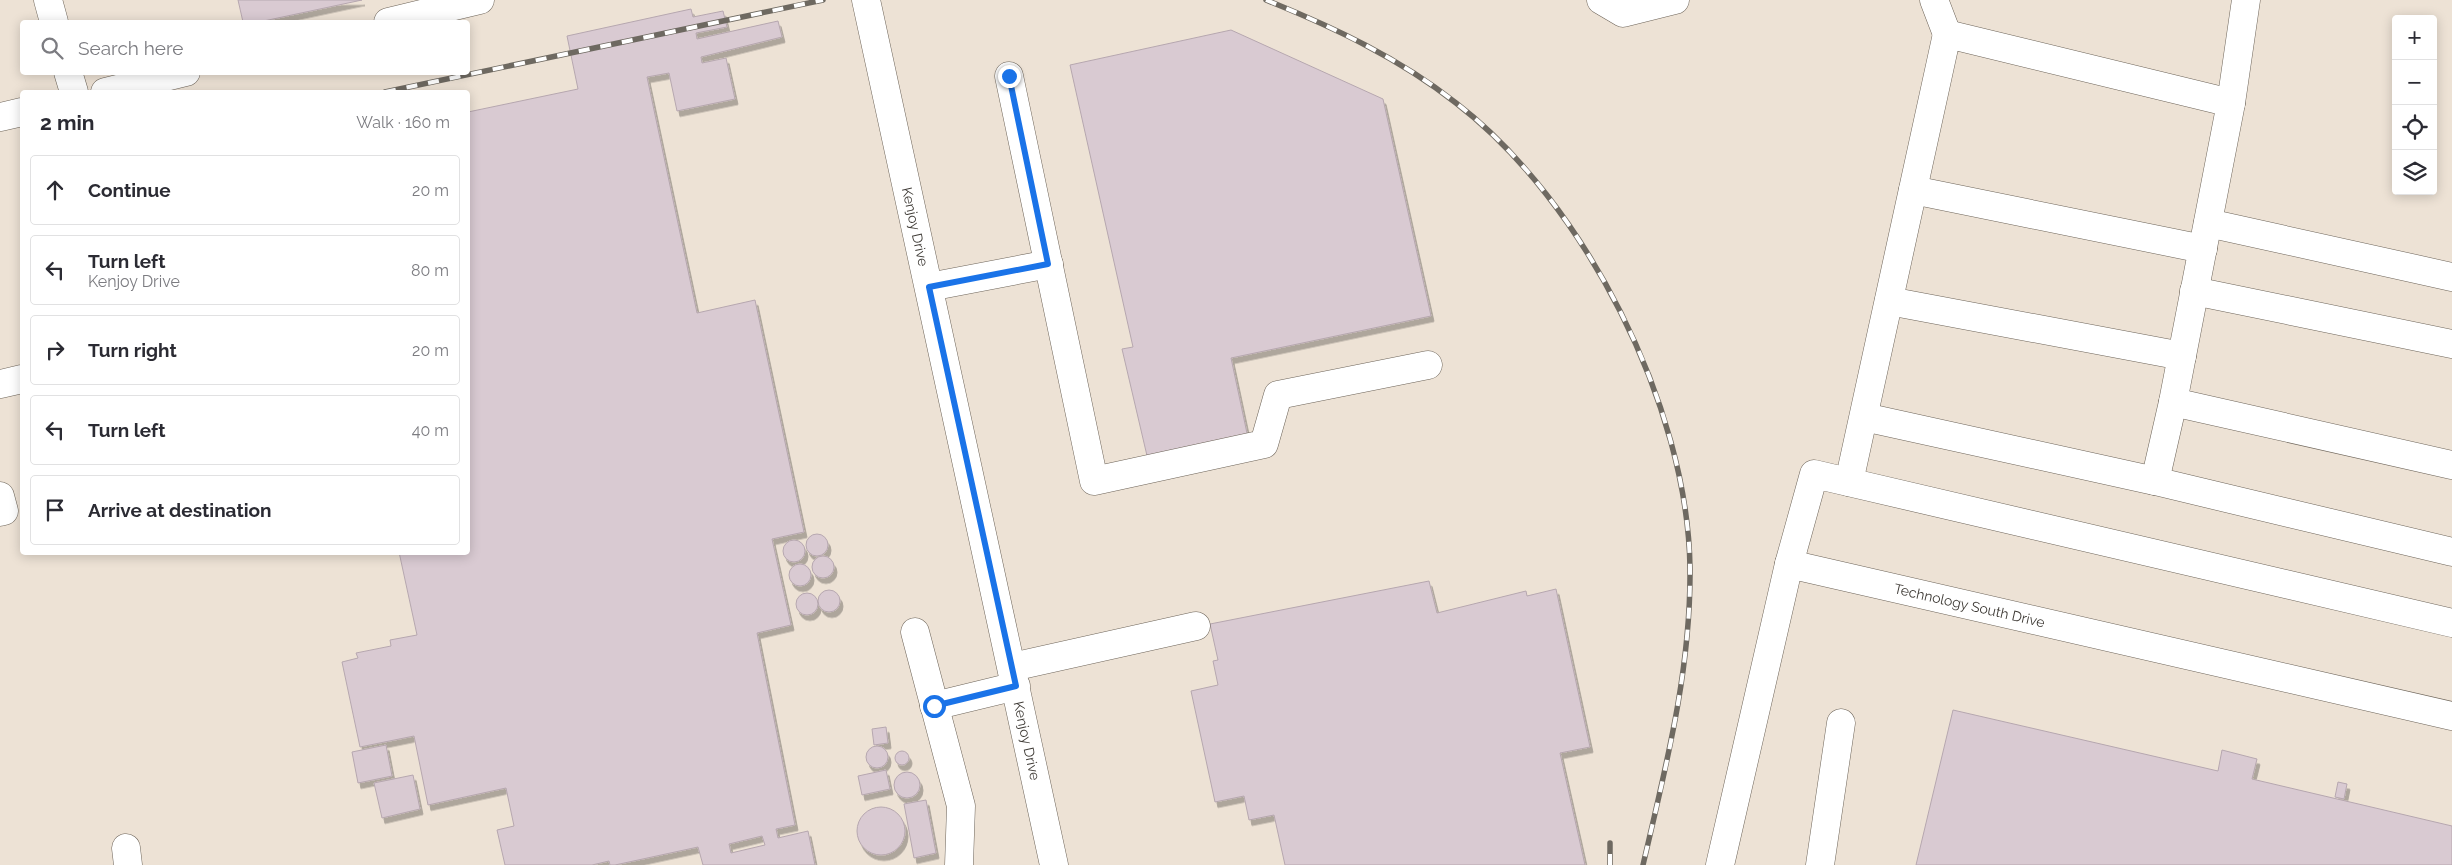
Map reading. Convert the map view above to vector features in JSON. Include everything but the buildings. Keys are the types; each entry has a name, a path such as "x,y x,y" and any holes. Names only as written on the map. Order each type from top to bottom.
{"street":[{"path":"48,0 53,20"},
{"path":"396,20 480,0"},
{"name":"Kenjoy Drive","path":"866,0 1054,865"},
{"path":"1601,0 1623,13 1675,0"},
{"path":"1849,482 1947,34 1934,0"},
{"path":"2155,481 2173,402 2231,103 2246,0"},
{"path":"1947,34 2231,103"},
{"path":"69,75 73,90"},
{"path":"113,90 174,75"},
{"path":"1009,76 1094,481 1264,444 1278,395 1428,365"},
{"path":"0,117 20,112"},
{"path":"1913,190 2203,249"},
{"path":"2208,223 2452,277"},
{"path":"929,287 1048,264"},
{"path":"2194,291 2452,344"},
{"path":"1889,301 2182,356"},
{"path":"0,384 20,379"},
{"path":"2173,402 2452,465"},
{"path":"1864,417 2155,481 2452,552"},
{"path":"1720,865 1789,564 1814,474 2452,623"},
{"name":"Technology South Drive","path":"1789,564 2452,716"},
{"path":"934,706 1014,677 1196,626"},
{"path":"915,632 961,806 959,865"},
{"path":"1820,865 1841,723"}],"railway":[{"path":"470,74 823,0"},
{"path":"1266,0 1341,33 1412,72 1456,103 1503,144 1546,194 1586,250 1620,312 1649,376 1671,441 1685,506 1690,568 1689,606 1682,681 1643,865"},
{"path":"395,90 466,75"},
{"path":"1610,843 1610,865"}],"route":[{"path":"934,706 1016,686 929,287 1048,264 1009,76"}]}
